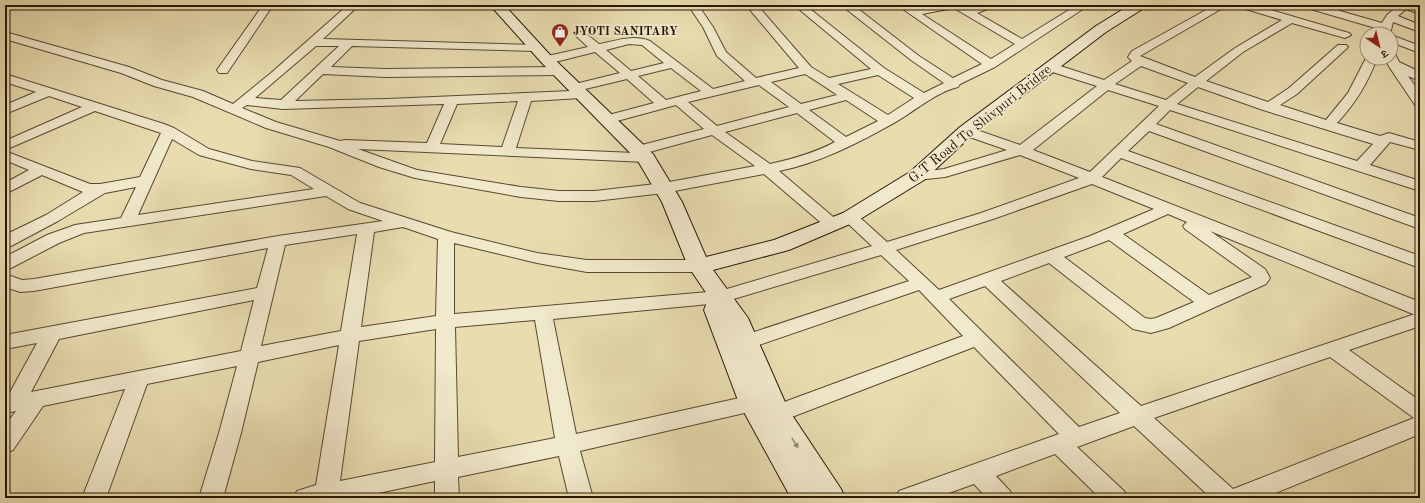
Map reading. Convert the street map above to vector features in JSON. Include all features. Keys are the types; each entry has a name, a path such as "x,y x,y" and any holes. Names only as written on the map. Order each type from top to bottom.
{"street":[{"path":"223,70 268,5"},
{"path":"239,105 354,5"},
{"path":"497,5 535,48 642,154 668,195 699,266 736,318 746,342 765,408 830,498"},
{"path":"693,5 708,27 722,54 758,82 845,143"},
{"path":"751,5 807,70 888,121"},
{"path":"799,5 880,70 923,98"},
{"path":"846,5 915,58 954,84"},
{"path":"902,5 991,64"},
{"path":"913,12 956,5 1021,43"},
{"path":"968,12 989,5"},
{"name":"G.T Road To Shivpuri Bridge","path":"699,266 781,245 850,217 917,176 966,131 1050,67 1101,30 1139,5"},
{"path":"1223,5 1136,53 1134,57 1140,61 1196,82 1268,107 1383,142"},
{"path":"1243,5 1345,35"},
{"path":"1269,13 1286,5"},
{"path":"1311,6 1353,19 1387,26 1405,5 1420,11"},
{"path":"5,35 125,70 158,83 239,105 278,127 334,144 389,166 415,174 521,192 558,196 668,195 810,159 845,143 888,121 923,98 954,84 991,64 1078,6"},
{"path":"10,404 350,336 445,321 720,297 885,248 987,216 1091,179 1169,104 1196,82 1239,50 1291,19"},
{"path":"1399,27 1420,29"},
{"path":"581,35 664,104"},
{"path":"322,70 386,73 552,65 597,48 629,41 641,41 646,43 711,93"},
{"path":"1399,41 1420,50"},
{"path":"312,42 535,48"},
{"path":"283,105 322,70 350,42"},
{"path":"1268,107 1293,91 1342,47"},
{"path":"917,176 945,173 1020,150 1038,140 1107,84 1140,61"},
{"path":"239,105 283,105 526,97 578,91 629,75 673,64"},
{"path":"1399,65 1420,77"},
{"path":"1328,125 1352,98 1364,77 1368,66"},
{"path":"1396,66 1420,102"},
{"path":"1050,67 1107,84 1420,186"},
{"path":"606,120 664,104 807,70"},
{"path":"826,83 880,70"},
{"path":"5,78 169,130 204,152 251,165 295,171 354,206 446,236 537,258 581,265 608,267 699,266"},
{"path":"5,110 47,92"},
{"path":"334,144 432,147 579,156 642,154 715,131 848,96"},
{"path":"508,151 526,97"},
{"path":"432,147 452,100"},
{"path":"679,101 715,131 768,169 832,224"},
{"path":"5,146 93,107"},
{"path":"1146,126 1420,224"},
{"path":"127,222 169,130"},
{"path":"966,131 1020,150 1420,309"},
{"path":"1361,166 1389,137 1420,146"},
{"path":"1118,152 1420,262"},
{"path":"5,154 88,189 100,189 146,180"},
{"path":"5,189 41,170"},
{"path":"5,242 52,218 100,189"},
{"path":"5,264 53,239 81,230 329,191"},
{"path":"937,297 989,280 1174,212"},
{"path":"1052,257 1145,326 1156,325 1260,280 1261,276 1259,273 1192,228 1174,212"},
{"path":"850,217 937,297 977,338 1116,498"},
{"path":"10,287 46,283 278,241 405,223"},
{"path":"366,228 350,336 319,497 567,445 765,408 977,338"},
{"path":"1111,234 1208,302"},
{"path":"446,236 445,321 448,470 447,498"},
{"path":"211,498 266,292 278,241"},
{"path":"989,280 1227,498"},
{"path":"746,342 922,283"},
{"path":"5,342 266,292"},
{"path":"720,297 716,310 720,322 765,408 794,478 807,498"},
{"path":"543,313 567,445 581,498"},
{"path":"907,498 1136,416 1420,319"},
{"path":"10,404 52,333"},
{"path":"1332,348 1420,412"},
{"path":"94,498 139,379"},
{"path":"5,444 36,399"},
{"path":"1237,498 1420,425"},
{"path":"978,473 1002,498"}],"place":[{"name":"JYOTI SANITARY","path":"560,47"}]}
